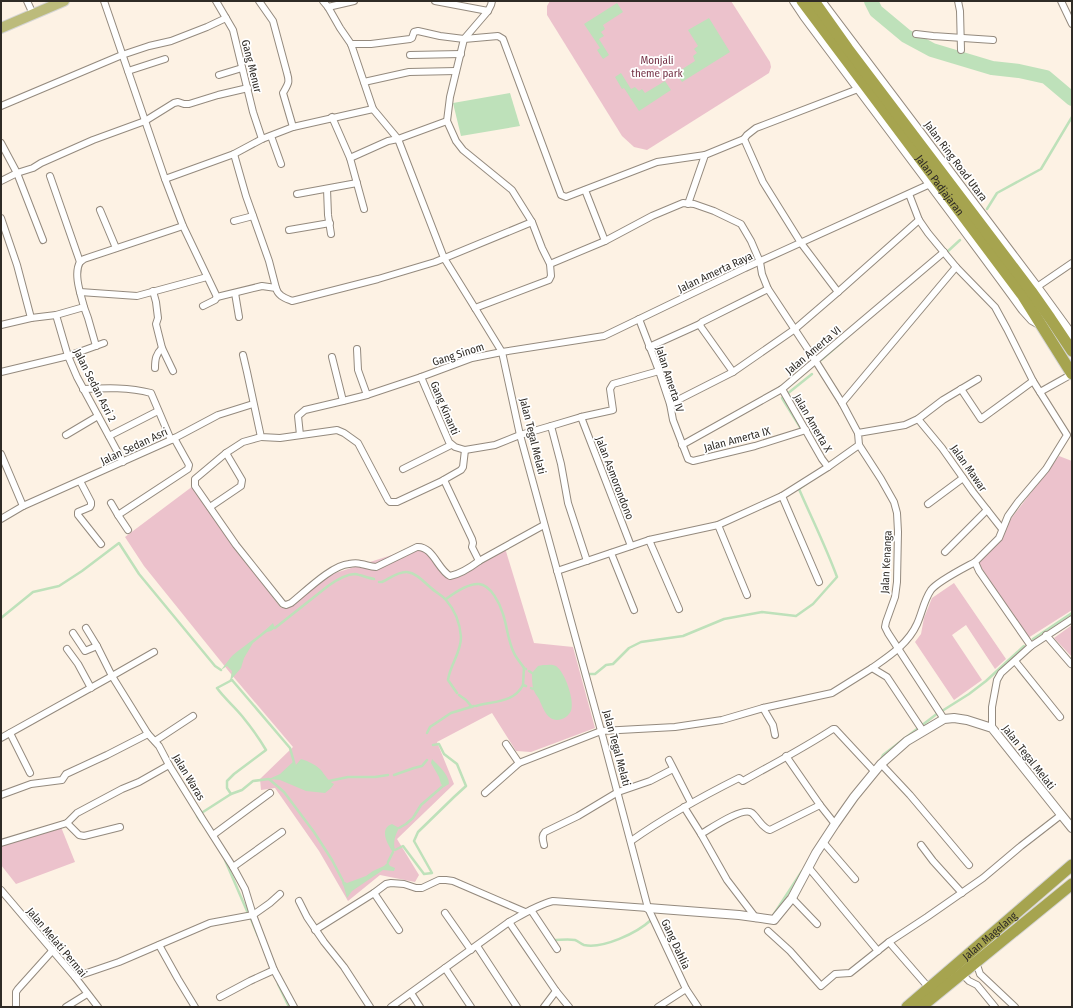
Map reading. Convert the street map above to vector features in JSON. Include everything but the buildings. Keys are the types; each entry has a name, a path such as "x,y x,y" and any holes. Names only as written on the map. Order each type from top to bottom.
{"highway":[{"name":"Jalan Padjajaran","path":"802,1 1018,290 1042,325 1072,374"},
{"name":"Jalan Padjajaran","path":"814,1 851,47 1034,289 1054,324 1072,351"},
{"name":"Jalan Magelang","path":"907,1007 1072,865"},
{"path":"927,1005 1072,884"},
{"name":"Jalan Magelang","path":"927,1005 966,978 1072,891"}],"main road":[{"path":"1,28 64,1"}],"street":[{"path":"27,1 33,14"},
{"path":"104,1 165,179 183,226 217,297"},
{"name":"Gang Menur","path":"216,1 233,30 253,112 262,139"},
{"path":"259,1 273,21 289,80 283,92 293,127"},
{"name":"Jalan Tegal Melati","path":"323,1 351,44 373,109 398,139 444,258 502,352 520,435 618,792 648,908"},
{"path":"328,7 354,1"},
{"path":"435,1 488,12"},
{"path":"475,308 550,280 551,276 550,264 532,222 512,190 460,146 456,141 447,121 450,97 464,39 488,12 492,1"},
{"path":"794,1 1023,310 1032,320 1042,325"},
{"path":"821,1 851,47"},
{"path":"958,1 962,38 961,50"},
{"path":"1061,1 1072,24"},
{"path":"1,106 122,55 149,46 171,41 226,18"},
{"path":"351,44 371,44 410,39 412,38 414,32 418,31 464,39 498,36 503,39 561,195 566,197 657,162 705,155 744,139 756,128 858,89"},
{"path":"916,34 993,40"},
{"path":"410,55 460,54"},
{"path":"128,71 165,59"},
{"path":"219,75 242,68"},
{"path":"364,82 409,72 456,71"},
{"path":"1,180 33,168 41,163 94,140 145,121 174,103 178,102 190,104 218,95 248,88"},
{"path":"165,179 234,154 262,139 293,127 373,109"},
{"path":"332,118 350,158 364,209"},
{"path":"350,158 388,141 398,139 447,121"},
{"path":"271,136 281,164"},
{"path":"744,139 762,182 801,243 838,292"},
{"path":"1,143 17,173 43,240"},
{"path":"234,154 246,196 269,261 276,288 283,297 292,300 378,279 435,262 532,222"},
{"path":"688,204 705,155"},
{"path":"50,176 80,262"},
{"path":"297,194 357,183"},
{"name":"Jalan Amerta Raya","path":"502,352 604,336 930,184"},
{"path":"327,189 328,215 331,234"},
{"path":"585,190 605,241"},
{"path":"909,194 919,220 928,233 956,267 995,307 1033,381 1072,441"},
{"path":"550,264 605,241 652,216 683,203 694,204 714,211 741,224 751,241 760,262 762,274 768,289 795,328 842,403 858,433 859,445 828,467 782,496 718,525 649,540 557,571"},
{"path":"100,210 116,248"},
{"path":"234,221 253,216"},
{"path":"1,218 17,265 31,318"},
{"path":"670,404 733,372 795,328 919,220"},
{"path":"289,230 330,223"},
{"path":"96,346 80,292 77,270 80,262 84,259 183,226"},
{"name":"Jalan Amerta VI","path":"682,445 782,389 944,252"},
{"path":"1072,263 1034,289 1072,335"},
{"path":"842,403 956,267"},
{"path":"80,292 137,296 207,277"},
{"path":"203,306 215,300 217,297 262,286 276,288"},
{"path":"649,347 700,324 768,289"},
{"path":"153,291 158,318 156,324 162,348 173,371"},
{"path":"234,293 239,317"},
{"path":"1,325 31,318 56,315 84,308"},
{"name":"Jalan Sedan Asri 2","path":"56,315 68,356 123,462"},
{"name":"Jalan Amerta IV","path":"639,319 670,404 673,420 682,445"},
{"path":"700,324 733,372"},
{"path":"1,372 68,356 104,343"},
{"path":"156,368 155,358 162,348"},
{"path":"357,349 358,370 366,395"},
{"name":"Gang Sinom","path":"300,435 298,416 305,410 366,395 422,377 472,358 502,352"},
{"path":"243,355 261,437"},
{"path":"332,357 343,401"},
{"name":"Gang Kinanti","path":"422,377 449,442 455,447 465,450 495,445 520,435 581,417 613,410 610,389 613,384 658,372"},
{"path":"1040,392 1072,374"},
{"path":"858,433 905,425 918,419 943,400 978,379"},
{"path":"961,389 982,419 1033,381"},
{"path":"84,389 116,388 141,390 151,393 172,439 189,465 189,467 118,515"},
{"name":"Jalan Amerta X","path":"782,389 828,467"},
{"name":"Jalan Sedan Asri","path":"1,519 23,506 123,462 218,415 253,404"},
{"path":"109,436 158,411"},
{"path":"66,435 98,416"},
{"name":"Jalan Asmorondono","path":"581,417 631,546"},
{"name":"Jalan Mawar","path":"918,419 942,448 1002,529"},
{"path":"551,426 561,464 568,503 587,561"},
{"path":"465,450 463,467 461,470 444,480 397,502 390,502 388,500 358,443 351,437 337,430 280,438 261,437 243,442 226,453 195,479 195,486 236,545 283,604 286,605 291,603 333,570 342,565 360,564 376,567 417,547 424,548 428,551 450,576 471,568 480,561 544,525"},
{"name":"Jalan Amerta IX","path":"682,445 688,460 693,461 755,446 806,430"},
{"path":"485,793 519,763 601,731 675,727 722,720 763,708 832,693 872,668 898,649 917,625 932,589 945,579 975,562 999,538 1008,516 1046,469 1067,435"},
{"path":"403,469 451,445"},
{"name":"Jalan Kenanga","path":"859,445 888,491 894,502 897,513 897,582 885,627 944,719"},
{"path":"210,507 241,486 242,483 242,480 226,453"},
{"path":"1,454 23,506"},
{"path":"928,504 963,478"},
{"path":"444,480 472,539 472,547 480,561"},
{"path":"80,481 91,502 91,505 90,507 78,512 78,515 101,544"},
{"path":"782,496 819,582"},
{"path":"111,503 128,530"},
{"path":"945,552 987,510"},
{"path":"718,525 747,595"},
{"path":"649,540 679,608"},
{"path":"611,553 634,610"},
{"path":"975,562 979,571 1031,646"},
{"path":"992,728 992,706 997,680 1000,674 1031,646 1072,619"},
{"name":"Jalan Waras","path":"86,628 112,676 148,734 159,746 169,765 234,867 245,890 274,970 294,1007"},
{"path":"73,633 84,651 97,646"},
{"path":"1046,635 1071,664"},
{"path":"67,648 78,664 91,688"},
{"path":"1,738 154,652"},
{"path":"1015,661 1060,717"},
{"path":"872,668 887,677 922,731"},
{"path":"763,708 773,724 775,735"},
{"path":"155,741 193,716"},
{"name":"Jalan Tegal Melati","path":"944,719 954,718 967,720 992,728 1072,828"},
{"path":"391,1007 509,922 528,911 553,901 774,920 792,898 823,842 835,824 854,797 881,764 907,741 944,719"},
{"path":"631,841 646,830 691,803 739,778 743,780 801,749 834,729 875,772"},
{"path":"10,733 30,773"},
{"path":"1,795 31,784 62,780 66,774 148,734"},
{"path":"506,744 519,763"},
{"path":"786,756 835,824"},
{"path":"669,760 691,803"},
{"path":"881,764 910,795 969,865"},
{"path":"1,842 67,823 77,813 169,765"},
{"path":"544,845 542,838 545,832 578,816 618,792 650,781 674,769"},
{"path":"213,835 270,793"},
{"path":"701,834 728,818 749,811 767,829 770,830 820,805"},
{"path":"684,807 727,880 756,918"},
{"path":"768,931 790,951 822,986 836,974 850,973 889,942 983,878 1061,815"},
{"path":"67,823 79,835 84,836 120,827"},
{"path":"234,867 282,832"},
{"path":"823,842 855,879"},
{"path":"922,845 962,893"},
{"path":"809,868 878,951"},
{"path":"315,930 386,884 404,884 416,888 422,888 439,880 446,880 453,881 528,911 557,949"},
{"name":"Jalan Melati Permai","path":"1,890 53,950 98,1007"},
{"path":"374,893 399,930"},
{"path":"75,977 119,962 210,923 253,915 280,894"},
{"path":"792,898 817,924"},
{"path":"299,901 315,930 344,967 370,1007"},
{"name":"Gang Dahlia","path":"648,908 686,989 698,1007"},
{"path":"445,912 471,950"},
{"path":"509,922 556,991 569,1007"},
{"path":"889,942 929,988"},
{"path":"159,945 195,1007"},
{"path":"477,946 517,1007"},
{"path":"16,1007 16,992 53,950"},
{"path":"444,968 471,1007"},
{"path":"978,968 980,974 1014,1007"},
{"path":"220,997 274,970"},
{"path":"966,978 977,985 995,1007"},
{"path":"658,1007 686,989"},
{"path":"544,1007 556,991"},
{"path":"410,993 420,1007"},
{"path":"66,1007 87,994"}],"green space":[{"name":"Monjali theme park","path":"550,1 731,1 770,62 771,67 769,73 647,150 634,147 622,136 547,15 547,6"},
{"path":"1059,456 1072,461 1072,610 1028,638 978,563 1002,538 1010,520"},
{"path":"193,486 224,532 281,608 286,608 326,576 417,547 423,549 445,576 460,572 505,548 534,643 573,647 595,728 531,752 516,751 492,713 437,742 454,784 397,839 419,875 415,882 380,875 348,901 319,851 275,788 261,790 260,779 293,747 231,674 144,566 125,537"},
{"path":"954,583 1006,659 995,669 966,625 952,635 982,680 954,700 915,642 921,634 924,618 932,598"},
{"path":"1072,625 1072,657 1054,638"},
{"path":"61,827 75,862 16,884 1,865 1,844"}],"shaded area":[{"path":"617,3 623,12 603,25 605,29 601,32 604,36 599,39 609,55 603,59 597,50 600,48 584,24"},
{"path":"709,18 730,52 682,82 676,73 695,61 693,56 697,53 694,49 698,46 688,30"},
{"path":"621,73 631,89 635,87 639,91 642,89 645,93 665,81 671,90 639,111 624,88 622,89 615,77"},
{"path":"510,93 520,126 461,136 453,103"},
{"path":"273,623 275,628 267,632 253,643 244,658 241,668 230,681 232,671 227,666 221,670 233,655 264,632"},
{"path":"538,666 556,666 566,680 572,706 569,714 562,719 553,719 544,711 533,689 532,673"},
{"path":"301,759 317,766 328,780 334,784 331,788 325,793 306,791 280,780 269,779 280,774 294,761 295,766"},
{"path":"432,759 443,771 449,781 449,784 444,787 441,784 439,777 431,763"},
{"path":"392,824 399,828 394,844 395,850 393,852 388,845 385,836 386,829"},
{"path":"388,862 390,866 395,868 394,871 383,870 352,891 347,898 342,883 343,881 347,883 366,876 384,866"}],"waterway":[{"path":"871,1 876,11 906,36 932,50 992,68 1019,71 1046,77 1072,99"},
{"path":"987,209 997,193 1041,169 1072,117"},
{"path":"947,252 960,240"},
{"path":"821,360 842,342"},
{"path":"800,427 782,398 812,374"},
{"path":"588,674 595,674 606,665 613,664 629,648 641,642 683,636 724,619 762,612 796,616 813,604 837,577 799,489 806,484"},
{"path":"1,618 33,592 59,586 82,571 119,543 139,574 215,666 221,670"},
{"path":"379,582 404,572 413,574 443,597 452,608 460,627 461,643 448,680 457,693"},
{"path":"275,628 340,578 355,574 374,579"},
{"path":"446,599 461,589 475,584 483,585 491,591 502,610 510,644 515,655 526,669"},
{"path":"1033,639 1072,613"},
{"path":"942,711 986,681 1024,646"},
{"path":"523,685 524,668"},
{"path":"231,680 290,748 295,766"},
{"path":"231,794 227,788 227,781 266,750 239,712 217,688 232,680"},
{"path":"476,706 509,698 519,691 523,685 526,686"},
{"path":"459,695 472,707"},
{"path":"427,733 430,727 451,713 474,706"},
{"path":"921,726 938,713"},
{"path":"880,761 883,755 917,729"},
{"path":"395,850 403,846 424,874 432,873 414,841 418,832 466,786 457,764 444,754 439,744 433,745"},
{"path":"394,775 422,766 427,760"},
{"path":"329,781 348,777 375,777 388,775"},
{"path":"203,812 231,794 242,790 253,781 269,779 284,792 314,832 332,860 343,881"},
{"path":"399,828 413,818 421,805 443,786"},
{"path":"198,815 197,816 201,822"},
{"path":"388,862 393,852"},
{"path":"225,860 247,911"},
{"path":"774,914 802,871"},
{"path":"251,919 258,936"},
{"path":"553,940 576,940 584,945 601,945 629,935 651,920"},
{"path":"278,984 289,1007"}]}
